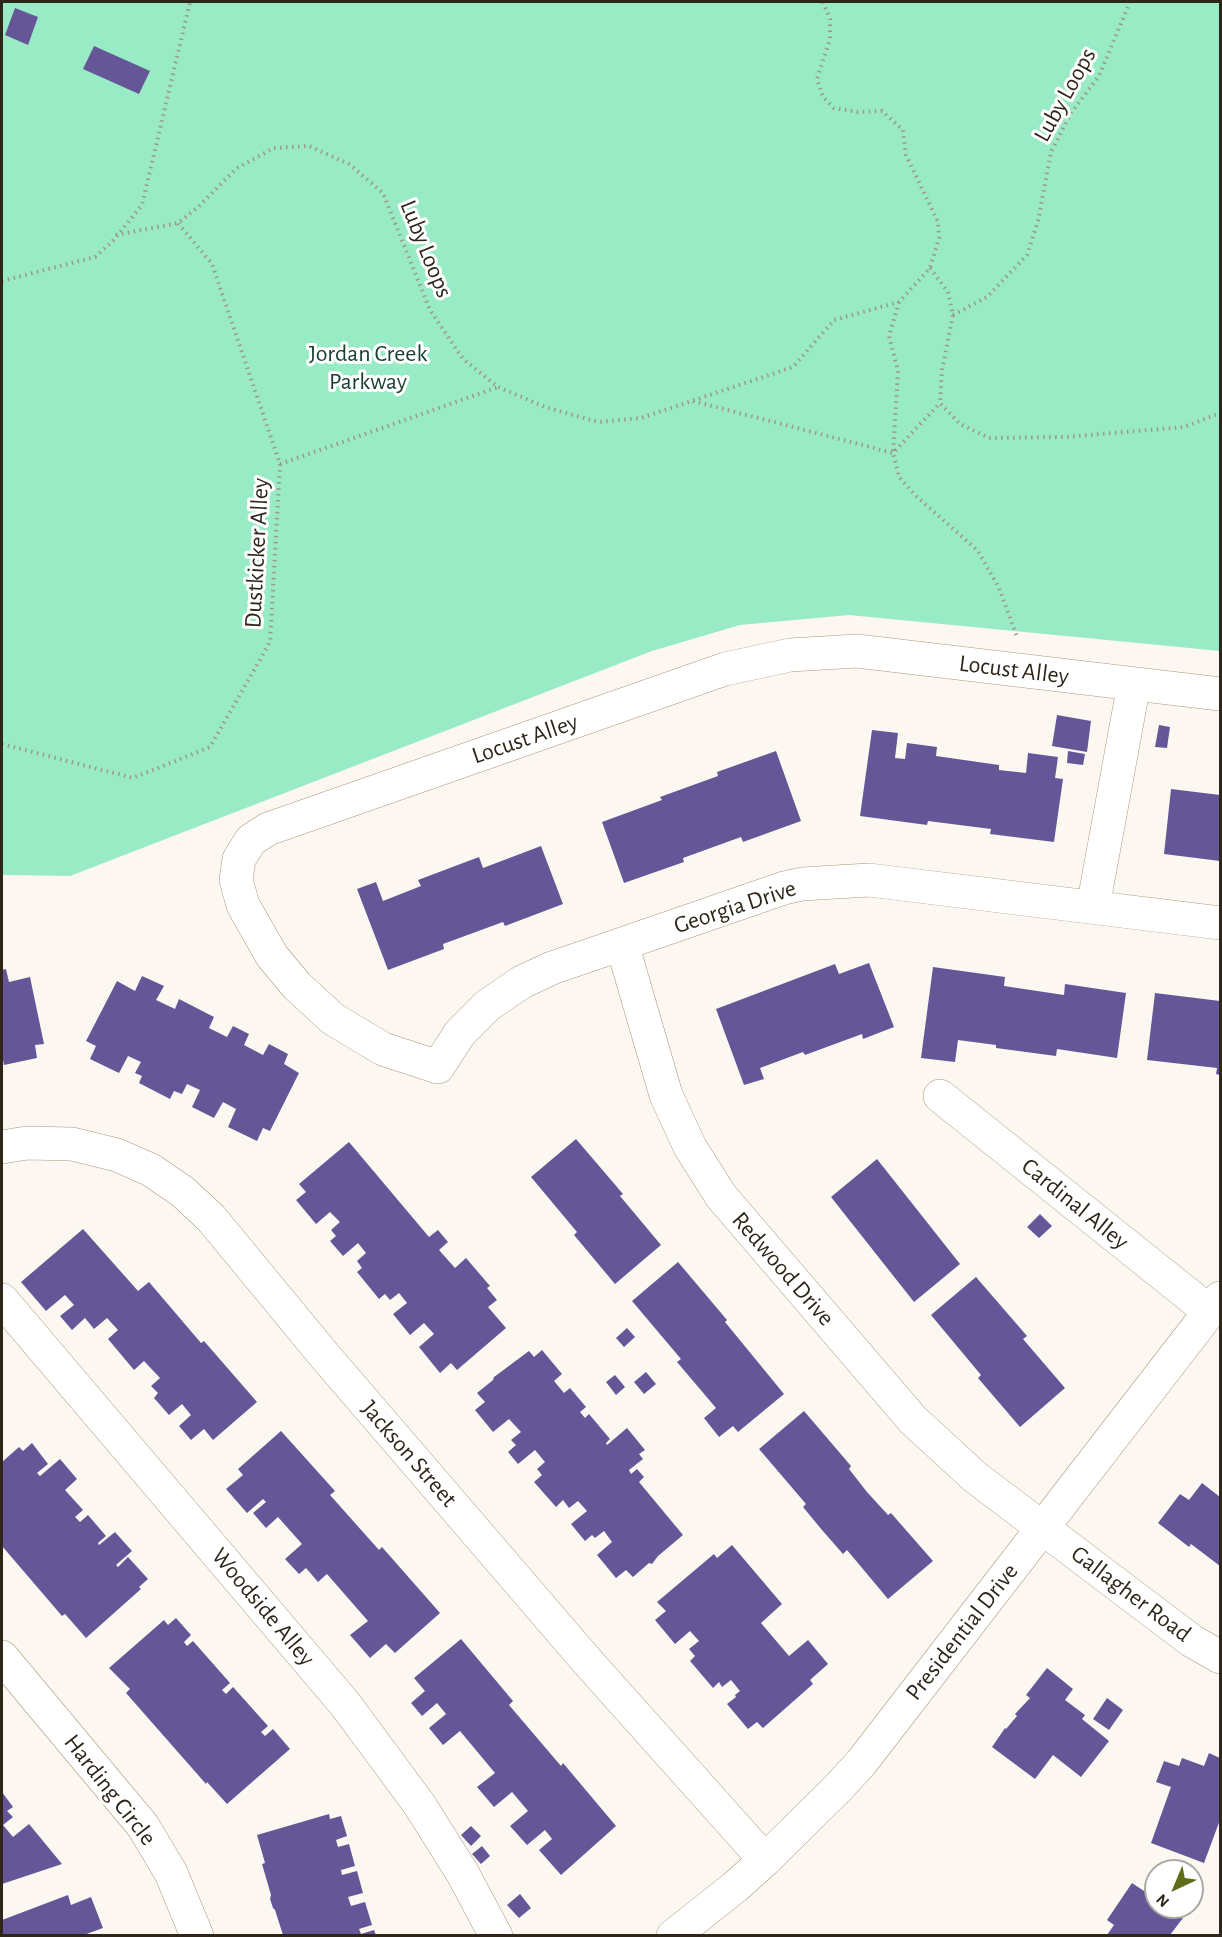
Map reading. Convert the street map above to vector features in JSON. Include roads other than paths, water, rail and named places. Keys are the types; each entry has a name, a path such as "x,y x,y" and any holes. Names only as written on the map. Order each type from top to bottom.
{"street":[{"name":"Locust Alley","path":"438,1068 383,1049 333,1019 291,979 272,956 243,905 236,880 239,859 251,840 268,829 724,669 790,656 856,651 1221,694"},
{"path":"1093,907 1134,684"},
{"name":"Georgia Drive","path":"438,1068 460,1033 488,1005 522,982 552,968 784,888 849,880 869,880 1221,923"},
{"name":"Redwood Drive","path":"622,944 666,1095 690,1147 721,1196 913,1420 975,1477 1043,1527"},
{"name":"Cardinal Alley","path":"940,1096 1215,1305"},
{"name":"Jackson Street","path":"2,1147 27,1143 72,1144 117,1155 152,1170 183,1192 211,1218 332,1364 587,1661 765,1860"},
{"name":"Woodside Alley","path":"2,1300 345,1704 419,1804 463,1874 496,1935"},
{"name":"Presidential Drive","path":"673,1935 735,1887 765,1860 861,1763 1215,1305"},
{"name":"Gallagher Road","path":"1043,1527 1192,1641 1221,1657"},
{"name":"Harding Circle","path":"2,1657 143,1826 171,1873 197,1935"}],"park label":[{"name":"Jordan Creek Parkway","path":"368,368"}]}
